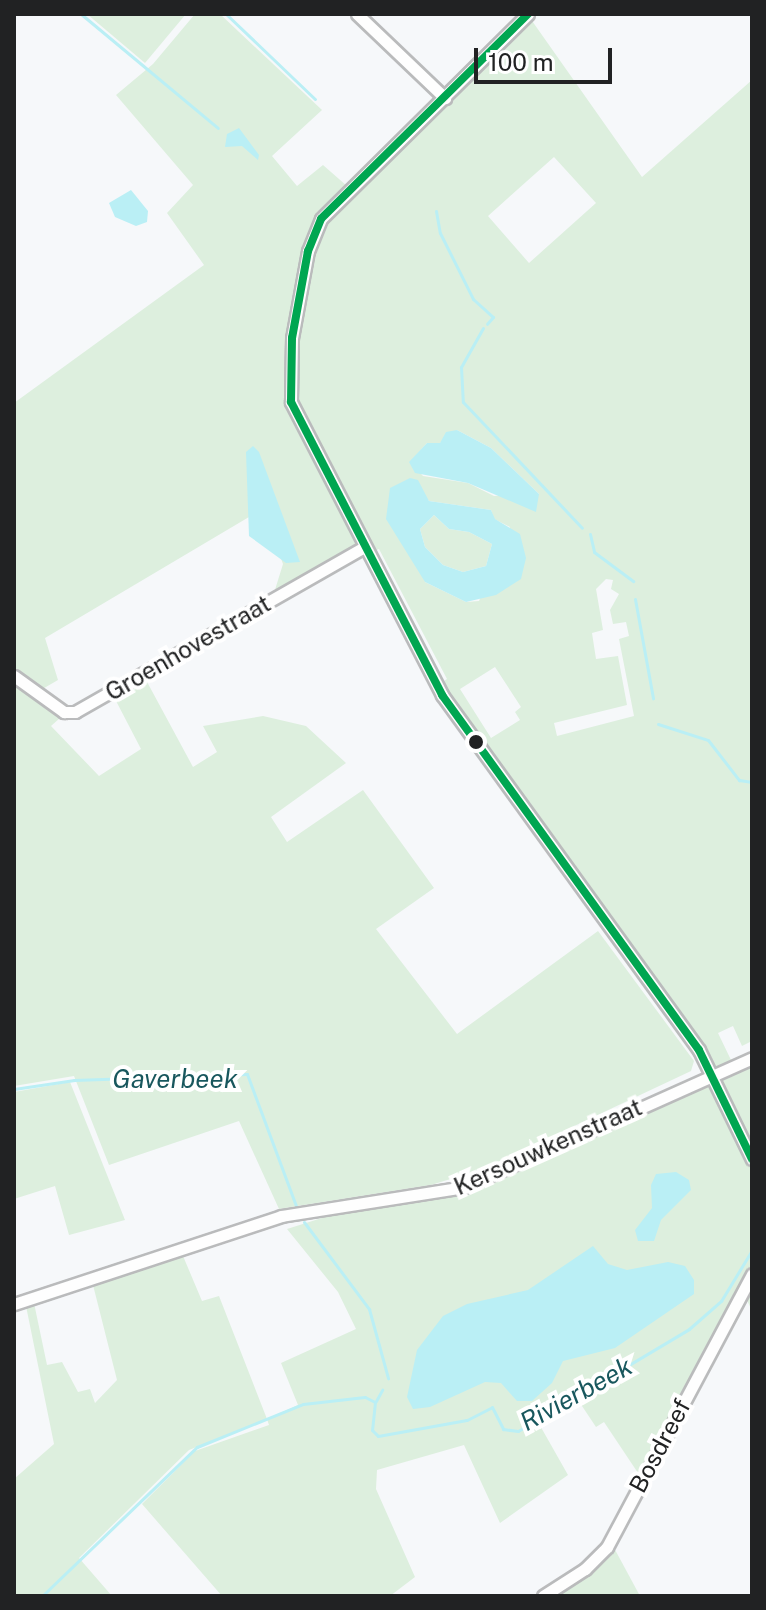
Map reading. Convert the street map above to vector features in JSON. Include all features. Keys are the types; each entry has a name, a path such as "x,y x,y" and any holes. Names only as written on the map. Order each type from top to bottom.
{"street":[{"path":"357,14 445,98"},
{"path":"528,14 321,219 308,251 288,364 291,402 442,695 699,1050 752,1159"},
{"name":"Groenhovestraat","path":"14,676 64,712 75,712 364,547"},
{"path":"709,1075 752,1058"},
{"name":"Kersouwkenstraat","path":"14,1304 281,1216 464,1187 709,1075"},
{"name":"Bosdreef","path":"543,1596 585,1569 607,1547 752,1274"}],"green space":[{"path":"87,14 186,14 145,63"},
{"path":"195,14 220,14 322,110 272,156 297,186 323,165 347,186 530,18 642,177 752,80 752,1041 742,1046 733,1026 718,1033 731,1060 752,1051 752,1311 740,1285 640,1476 604,1422 596,1427 576,1397 538,1422 568,1475 500,1523 464,1445 377,1470 376,1489 415,1577 390,1596 222,1596 142,1504 195,1451 269,1425 267,1419 298,1405 281,1363 356,1329 338,1292 287,1229 325,1217 466,1192 717,1076 446,692 441,683 447,679 379,549 372,552 366,542 274,593 283,564 272,534 249,517 45,638 58,680 39,691 14,670 14,403 204,265 167,213 193,185 116,95 153,64","holes":["554,157 596,203 529,263 488,216","457,430 491,448 539,494 494,496 468,483 423,476 410,462 427,443 440,443","410,478 429,501 491,510 494,519 510,527 479,601 466,602 425,582","606,579 613,580 611,589 619,594 610,610 613,624 626,622 629,636 619,639 634,716 557,736 554,723 627,705 618,656 596,659 592,633 603,630 596,589","495,667 521,707 515,712 520,720 491,738 460,689"]},
{"path":"434,515 449,529 469,532 492,544 486,566 463,572 443,565 425,547 420,529"},
{"path":"146,680 193,767 217,752 203,726 263,716 306,726 346,763 271,817 287,842 363,790 434,888 376,929 457,1034 598,931 694,1061 691,1071 483,1169 431,1185 279,1209 239,1121 109,1165 74,1076 14,1086 14,682 60,718 51,726 99,776 141,749 115,699"},
{"path":"70,1082 125,1220 69,1235 55,1186 14,1199 14,1092"},
{"path":"183,1256 202,1301 219,1296 267,1419 189,1450 79,1558 112,1596 14,1596 14,1479 54,1444 26,1306 34,1303 47,1365 62,1362 78,1392 90,1389 95,1403 117,1380 93,1285"},
{"path":"613,1546 640,1596 548,1596"}],"water":[{"path":"239,128 259,155 258,160 242,146 225,147 227,134"},
{"path":"131,190 148,211 147,222 136,226 115,217 109,203"},
{"path":"457,430 491,448 539,494 536,512 468,483 415,473 409,462 427,443 440,443 446,432"},
{"path":"253,446 259,452 300,562 286,563 249,536 246,452"},
{"path":"410,478 418,480 429,501 491,510 495,519 520,534 526,558 521,579 496,595 466,602 425,582 386,519 390,488","holes":["434,515 449,529 469,532 492,544 486,566 463,572 443,565 425,547 420,529"]},
{"path":"676,1172 689,1180 691,1190 661,1220 654,1241 638,1241 635,1230 652,1208 651,1185 656,1174"},
{"path":"593,1246 608,1264 627,1270 668,1262 685,1266 694,1280 694,1294 615,1348 563,1361 552,1383 532,1401 517,1401 501,1383 485,1382 430,1407 413,1409 407,1397 417,1350 443,1316 467,1304 528,1290"}],"waterway":[{"path":"81,14 218,128"},
{"path":"226,14 315,99"},
{"path":"436,211 440,233 473,299 493,317 487,324"},
{"path":"483,328 461,367 463,402 582,528"},
{"path":"590,534 594,552 633,581"},
{"path":"635,599 653,698"},
{"path":"658,724 708,740 739,780 752,782"},
{"name":"Gaverbeek","path":"14,1089 74,1080 247,1074 296,1206"},
{"name":"Gaverbeek","path":"304,1222 369,1309 388,1378"},
{"name":"Rivierbeek","path":"42,1596 197,1447 303,1404 365,1397 375,1402 372,1430 378,1436 467,1420 492,1407 503,1429 518,1431 689,1329 721,1301 752,1250"},
{"name":"Gaverbeek","path":"376,1401 382,1390"}],"transit line":[{"path":"528,14 321,219 308,251 292,338 291,402 442,695 699,1050 752,1159"}]}
